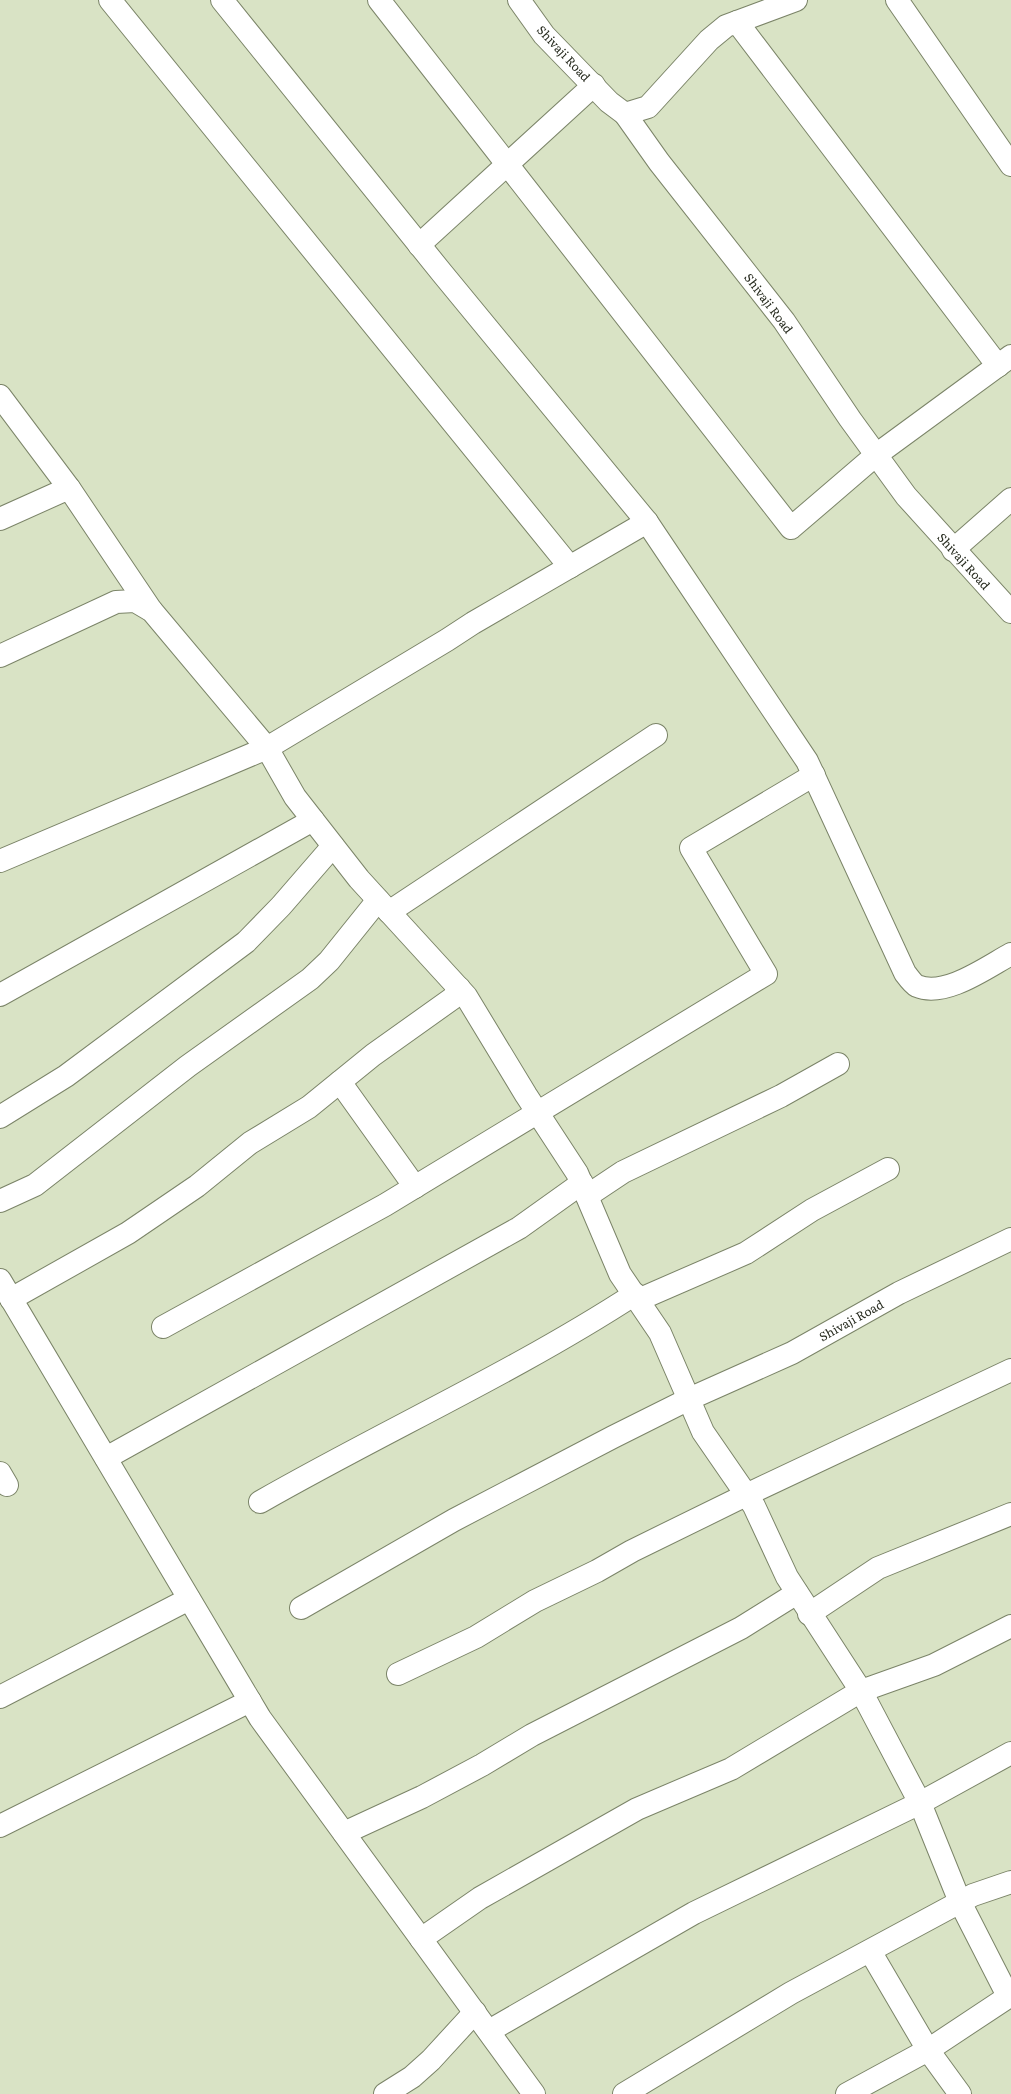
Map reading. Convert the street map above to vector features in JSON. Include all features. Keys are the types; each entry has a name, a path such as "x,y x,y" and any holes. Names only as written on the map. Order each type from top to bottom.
{"street":[{"path":"110,0 570,567"},
{"path":"222,0 419,245 647,522 802,754 814,775 905,973 916,986 931,990 949,986 1011,954"},
{"path":"379,0 791,528 876,455 1004,361 737,22"},
{"name":"Shivaji Road","path":"519,0 544,35 594,84 610,102 625,114 659,162 784,321 906,496 953,550 1011,612"},
{"path":"625,114 648,107 709,40 726,26 796,0"},
{"path":"897,0 1011,165"},
{"path":"419,245 594,84"},
{"path":"0,396 69,488 152,611 267,748 295,797 333,846 359,879 466,996 578,1173 620,1274 660,1333 703,1432 754,1506 787,1577 809,1614 861,1691 920,1803 960,1902 1010,1995 928,2050 847,2094"},
{"path":"0,519 69,488"},
{"path":"953,550 1011,499"},
{"path":"0,862 267,748 473,623 647,522"},
{"path":"0,656 116,602 135,601 152,611"},
{"path":"0,1201 35,1185 188,1066 310,979 329,962 384,906 656,734"},
{"path":"162,1327 378,1209 766,974 691,848 814,775"},
{"path":"0,995 313,820"},
{"path":"0,1117 66,1076 246,942 281,906 333,846"},
{"path":"11,1299 128,1233 197,1186 250,1143 309,1107 373,1055 453,998 459,988"},
{"path":"106,1458 520,1228 585,1190 782,1096 838,1064"},
{"path":"340,1082 415,1187"},
{"path":"260,1502 395,1427 506,1370 587,1326 636,1297 746,1253 812,1210 888,1169"},
{"name":"Shivaji Road","path":"301,1608 454,1520 613,1437 689,1399 792,1353 900,1294 1011,1239"},
{"path":"0,1280 260,1718 534,2094"},
{"path":"398,1674 476,1637 535,1601 746,1495 1011,1370"},
{"path":"809,1614 878,1568 1011,1514"},
{"path":"344,1833 422,1798 476,1769 532,1734 741,1628 797,1593"},
{"path":"0,1697 189,1600"},
{"path":"421,1939 480,1898 637,1809 731,1768 861,1691 934,1665 1011,1626"},
{"path":"0,1826 250,1701"},
{"path":"489,2031 694,1913 920,1803 1011,1753"},
{"path":"624,2094 791,1994 973,1895 1011,1882"},
{"path":"870,1951 928,2050 960,2094"},
{"path":"385,2094 412,2077 475,2012"}]}
